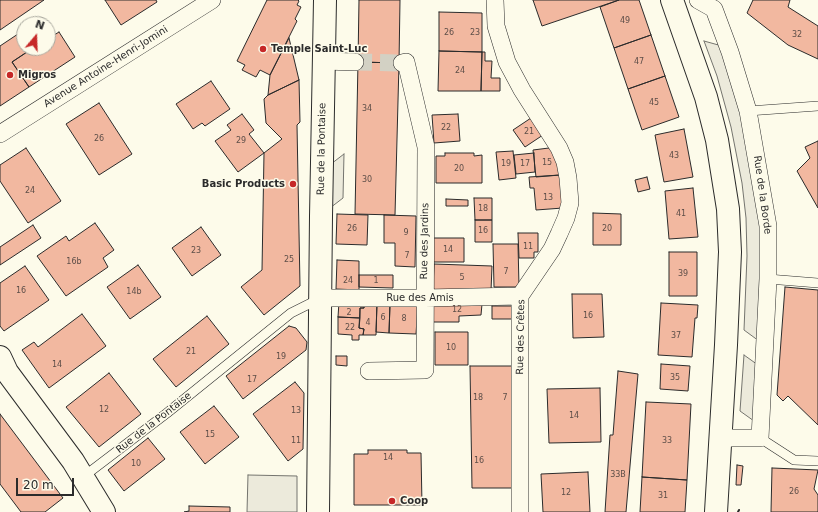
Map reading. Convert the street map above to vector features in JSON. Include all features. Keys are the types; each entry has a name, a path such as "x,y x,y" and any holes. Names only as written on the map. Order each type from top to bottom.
{"street":[{"name":"Avenue Antoine-Henri-Jomini","path":"0,134 212,0"},
{"name":"Rue de la Pontaise","path":"318,512 320,216 325,0"},
{"name":"Rue des Crêtes","path":"496,0 496,26 507,62 522,90 559,148 565,162 570,203 566,218 552,249 520,296 520,512"},
{"path":"672,0 706,97 717,140 728,209 730,252 716,512"},
{"name":"Rue de la Borde","path":"698,0 714,9 730,52 748,111 768,226 768,279 760,438"},
{"path":"324,61 355,62"},
{"name":"Rue des Jardins","path":"370,370 425,370 426,146 406,62 402,63"},
{"name":"Rue des Amis","path":"320,298 520,296"},
{"path":"0,357 7,372 73,461 103,512"},
{"path":"721,438 760,438"}],"lane":[{"path":"748,111 818,106"},
{"path":"768,279 818,283"},
{"name":"Rue de la Pontaise","path":"83,477 172,410 290,313 320,298"},
{"path":"760,438 794,460 818,461"}],"shaded area":[{"path":"704,41 722,46 742,112 760,215 759,341 744,330 747,256 746,218 742,183 731,127 717,76"},
{"path":"344,154 343,198 330,208 331,164"},
{"path":"744,355 758,365 754,421 740,411"},
{"path":"248,475 297,476 297,512 247,512"}],"building":[{"path":"0,0 44,0 21,16 16,16 16,19 0,30"},
{"path":"105,0 156,0 157,2 121,25"},
{"name":"Temple Saint-Luc","path":"267,0 298,0 297,5 301,7 295,19 297,21 270,75 260,70 256,77 242,70 245,65 237,61"},
{"path":"359,0 400,0 399,63 358,62"},
{"path":"533,0 619,0 542,26"},
{"path":"619,0 639,0 651,35 614,48 600,7"},
{"path":"753,0 790,0 788,7 818,26 818,59 788,45 747,13"},
{"path":"439,12 482,13 482,52 439,51"},
{"path":"59,32 75,57 29,87 12,62 21,56 56,56 56,34"},
{"name":"Migros","path":"16,35 16,56 21,56 12,62 29,87 0,106 0,46"},
{"path":"651,35 665,76 628,89 614,48"},
{"path":"289,38 299,80 268,95 270,75"},
{"path":"439,51 482,52 481,91 438,91"},
{"path":"482,52 485,52 485,61 492,61 491,78 500,78 500,91 481,91"},
{"path":"358,62 399,63 395,215 355,214"},
{"path":"665,76 679,117 642,130 628,89"},
{"path":"299,80 300,122 297,125 300,286 264,315 241,287 262,270 264,153 282,139 266,123 264,99 268,95"},
{"path":"211,81 230,109 205,126 202,123 193,129 176,104"},
{"path":"99,103 132,154 99,175 66,124"},
{"path":"242,114 254,130 249,134 264,153 238,172 215,141 231,130 227,125"},
{"path":"458,114 460,141 434,143 432,115"},
{"path":"534,116 546,133 525,147 513,130"},
{"path":"684,129 693,177 664,182 655,135"},
{"path":"818,141 818,208 797,171 810,158 805,147"},
{"path":"557,147 560,175 536,177 533,150"},
{"path":"26,148 61,201 28,223 0,181 0,165"},
{"path":"513,151 516,178 499,180 496,152"},
{"path":"445,153 474,153 474,156 482,155 482,183 436,183 436,156 445,156"},
{"path":"534,153 535,172 516,174 514,155"},
{"path":"560,175 563,208 536,210 534,188 530,188 529,177"},
{"path":"647,177 650,189 638,192 635,180"},
{"path":"693,188 698,237 669,239 665,191"},
{"path":"474,198 492,198 492,220 475,220"},
{"path":"446,199 468,200 468,206 446,206"},
{"path":"593,213 621,214 621,245 593,245"},
{"path":"337,214 368,215 367,245 336,244"},
{"path":"384,215 416,216 415,267 395,266 395,243 384,243"},
{"path":"475,220 492,220 492,242 475,242"},
{"path":"95,223 114,250 103,258 108,267 66,296 37,256 66,236 69,241"},
{"path":"33,225 41,238 0,265 0,247"},
{"path":"201,227 221,255 192,276 172,248"},
{"path":"518,233 538,233 538,252 534,252 534,258 519,258"},
{"path":"432,238 464,238 464,262 432,262"},
{"path":"493,244 518,244 519,287 494,287"},
{"path":"669,252 697,252 697,296 669,296"},
{"path":"337,260 359,261 359,290 336,289"},
{"path":"434,264 492,266 491,291 433,290"},
{"path":"138,265 161,297 130,319 107,287"},
{"path":"25,266 49,300 4,331 0,326 0,283"},
{"path":"359,275 393,275 393,288 359,287"},
{"path":"785,287 818,290 818,425 788,396 783,401 777,395"},
{"path":"572,294 602,294 604,337 573,338"},
{"path":"339,302 364,303 364,308 360,308 360,318 338,317"},
{"path":"364,303 377,303 376,335 363,335 364,329 359,328 360,308 364,308"},
{"path":"377,303 390,304 389,333 376,332"},
{"path":"661,303 698,305 697,318 695,318 692,357 658,355"},
{"path":"390,304 418,305 416,334 389,333"},
{"path":"433,304 482,304 481,315 459,316 459,322 433,322"},
{"path":"492,306 516,306 516,319 492,319"},
{"path":"82,314 106,346 49,388 22,350 34,342 38,347"},
{"path":"207,316 229,344 176,387 153,359"},
{"path":"338,317 360,318 359,328 364,329 363,335 359,335 359,340 352,340 352,335 338,334"},
{"path":"289,326 296,328 307,342 306,350 243,399 226,376"},
{"path":"435,332 468,332 468,365 435,365"},
{"path":"336,356 347,356 347,366 336,365"},
{"path":"661,364 690,366 688,391 660,389"},
{"path":"470,366 512,366 514,488 472,488"},
{"path":"618,371 638,374 626,512 605,512 610,435 613,435"},
{"path":"109,373 141,414 99,447 66,407"},
{"path":"295,382 304,393 303,449 288,461 253,414"},
{"path":"600,388 601,442 549,443 547,389"},
{"path":"646,402 691,404 687,480 642,477"},
{"path":"214,406 239,437 205,464 180,432"},
{"path":"0,414 63,498 45,512 21,512 0,484"},
{"path":"148,438 165,459 124,491 108,470"},
{"path":"368,450 407,450 407,453 421,453 422,505 354,505 354,454 368,454"},
{"path":"737,465 743,466 741,485 736,485"},
{"path":"772,468 818,470 814,489 818,495 818,512 771,512"},
{"path":"588,472 590,512 543,512 541,474"},
{"path":"642,477 687,480 685,512 640,512"},
{"path":"189,506 230,507 230,512 184,512 189,511"}],"tunnel":[{"path":"355,62 402,63"}],"place":[{"name":"Temple Saint-Luc","path":"263,49"},
{"name":"Migros","path":"10,75"},
{"name":"Basic Products","path":"293,184"},
{"name":"Coop","path":"392,501"}]}
